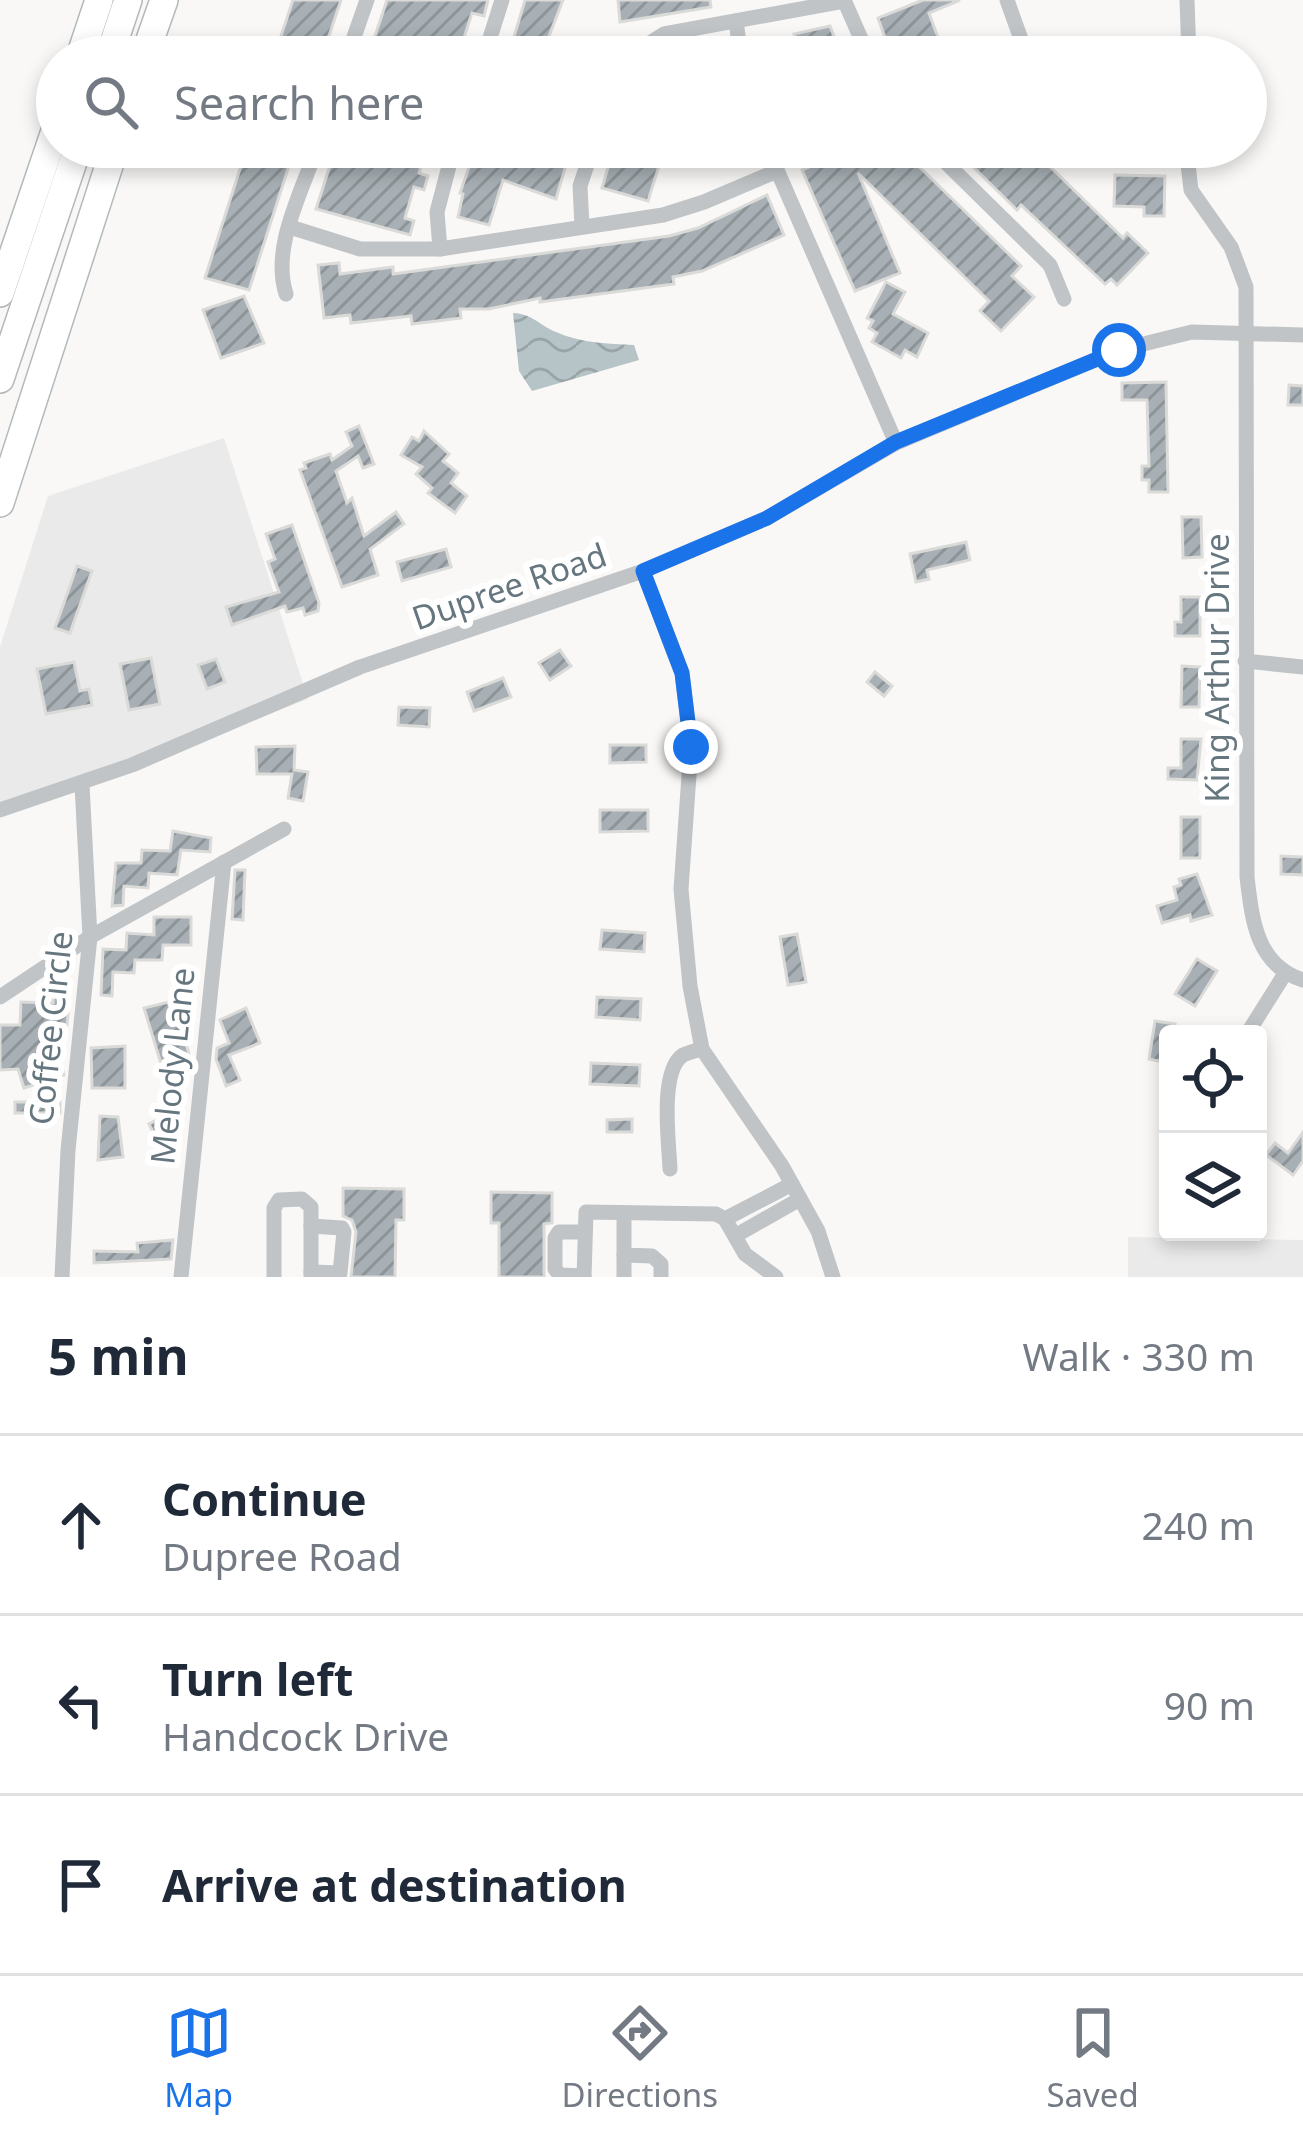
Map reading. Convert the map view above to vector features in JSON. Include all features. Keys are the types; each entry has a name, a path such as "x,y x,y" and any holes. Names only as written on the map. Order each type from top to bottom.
{"highway":[{"path":"87,36 99,0"},
{"path":"116,36 128,0"},
{"path":"151,36 164,0"},
{"path":"0,293 42,168"},
{"path":"0,379 72,168"},
{"path":"0,502 108,168"}],"street":[{"path":"354,36 367,0"},
{"path":"491,36 502,0"},
{"path":"661,36 844,0 860,36"},
{"path":"1007,0 1020,36"},
{"path":"1187,0 1189,36"},
{"path":"736,21 738,36"},
{"path":"286,294 280,266 310,168"},
{"path":"440,249 436,212 448,168"},
{"path":"582,227 580,186 586,168"},
{"path":"776,168 896,442"},
{"path":"951,168 1050,265 1064,299"},
{"name":"King Arthur Drive","path":"1186,168 1191,190 1232,248 1246,287 1247,877 1253,928 1266,955 1303,980"},
{"path":"290,227 359,249 440,249 684,209 777,171"},
{"name":"Dupree Road","path":"2,810 82,784 360,667 643,571 767,518 896,442 1119,350 1192,332 1303,335"},
{"path":"643,571 682,673 691,747 680,889 702,1049 796,1191 818,1231 832,1277"},
{"path":"1245,661 1303,667"},
{"name":"Coffee Circle","path":"62,1277 66,1168 90,937 82,784"},
{"path":"0,997 90,937 284,829"},
{"name":"Melody Lane","path":"181,1277 224,862"},
{"path":"1253,1025 1286,972"},
{"path":"670,1169 668,1087 675,1063 684,1054 702,1049"},
{"path":"725,1219 796,1191"},
{"path":"735,1236 796,1191"},
{"path":"274,1277 274,1208 279,1199 302,1199 311,1207 311,1226 311,1275 340,1273 342,1228 311,1226"},
{"path":"584,1232 559,1232 555,1238 555,1270 560,1275 584,1276 586,1212 716,1214 725,1219 745,1254 776,1277"},
{"path":"624,1213 624,1277"},
{"path":"624,1255 652,1256 661,1264 661,1277"}],"shaded area":[{"path":"224,438 308,699 0,807 0,647 48,496"},
{"path":"1128,1237 1303,1240 1303,1277 1128,1277"}],"water":[{"path":"513,313 575,339 634,345 639,360 532,391 519,371"}],"building":[{"path":"293,0 341,0 329,36 281,36"},
{"path":"387,0 488,0 484,16 472,13 465,36 375,36"},
{"path":"525,0 563,0 549,36 514,36"},
{"path":"618,0 710,0 711,7 620,22"},
{"path":"923,0 960,0 929,13 937,36 884,36 878,18"},
{"path":"830,26 834,36 795,36"},
{"path":"240,168 288,168 249,290 205,278"},
{"path":"329,168 420,168 419,173 428,176 424,190 414,187 405,218 414,221 410,235 316,209"},
{"path":"469,168 565,168 556,199 503,180 489,225 458,217"},
{"path":"608,168 658,168 648,201 602,188"},
{"path":"921,168 1021,266 1012,276 1034,297 1001,331 980,311 989,301 858,173 900,273 855,291 802,170"},
{"path":"974,168 1051,168 1123,238 1127,233 1148,253 1117,285 1111,279 1105,284 1021,205 1017,210"},
{"path":"1115,175 1165,176 1164,216 1144,216 1144,207 1114,206"},
{"path":"767,195 784,235 702,271 673,277 674,284 460,309 461,318 412,324 411,316 351,323 350,315 324,318 318,265 339,263 340,274 393,267 393,274 669,236 698,228"},
{"path":"886,282 905,292 893,314 928,333 917,357 905,350 901,358 872,342 877,333 869,328 873,321 867,318"},
{"path":"244,296 264,343 221,358 203,310"},
{"path":"1166,382 1168,492 1149,492 1149,480 1142,480 1142,466 1149,466 1147,400 1122,400 1122,383"},
{"path":"1289,385 1303,386 1303,405 1288,405"},
{"path":"359,426 374,464 363,468 358,456 336,471 347,503 352,498 364,536 396,512 404,524 370,549 378,575 342,587 300,470 306,468 304,463 330,454 332,460 352,446 346,432"},
{"path":"424,431 449,454 443,461 458,473 451,483 467,496 455,513 428,493 432,488 416,474 422,467 401,455 412,437 419,441"},
{"path":"1182,517 1201,517 1202,557 1183,558"},
{"path":"292,525 318,611 305,615 303,608 287,612 285,606 232,625 226,607 279,592 268,562 275,559 266,534"},
{"path":"966,542 970,560 927,570 929,579 916,582 910,554"},
{"path":"446,549 451,567 402,581 397,562"},
{"path":"77,566 92,571 70,633 55,628"},
{"path":"1181,597 1200,597 1200,636 1175,636 1175,622 1181,622"},
{"path":"560,650 571,666 550,680 539,663"},
{"path":"151,658 160,704 129,710 120,664"},
{"path":"216,659 225,682 207,689 198,665"},
{"path":"74,662 80,691 89,689 92,705 46,714 37,669"},
{"path":"1182,666 1200,667 1199,707 1181,707"},
{"path":"875,672 892,686 884,696 867,682"},
{"path":"503,678 511,697 474,711 467,692"},
{"path":"399,707 430,708 429,727 398,725"},
{"path":"1181,739 1201,739 1197,780 1168,779 1168,768 1181,768"},
{"path":"610,745 646,745 646,762 610,763"},
{"path":"295,746 294,770 308,772 303,801 288,798 292,774 257,774 256,747"},
{"path":"600,810 648,810 648,831 600,832"},
{"path":"1181,817 1200,817 1200,858 1181,858"},
{"path":"173,831 211,838 210,852 181,850 177,875 149,873 148,888 124,886 123,905 112,906 116,863 141,863 142,850 170,851"},
{"path":"1281,856 1303,857 1303,875 1281,874"},
{"path":"235,870 245,870 243,920 232,919"},
{"path":"1197,874 1212,915 1162,923 1157,906 1177,900 1174,887 1181,885 1179,879"},
{"path":"154,917 191,917 191,945 163,945 162,960 135,960 134,973 113,972 112,996 101,995 103,949 126,950 127,933 154,935"},
{"path":"602,930 645,933 644,952 600,949"},
{"path":"797,934 806,982 788,985 780,937"},
{"path":"1197,959 1217,971 1195,1006 1175,994"},
{"path":"54,990 70,992 67,1025 57,1024 63,1038 42,1043 44,1052 57,1051 64,1075 24,1088 18,1069 0,1070 0,1025 20,1025 21,1002 53,1003"},
{"path":"597,997 641,999 640,1020 596,1017"},
{"path":"181,999 191,1035 184,1037 191,1061 163,1070 144,1008"},
{"path":"246,1008 260,1043 229,1055 240,1080 226,1086 216,1059 217,1048 229,1043 220,1020"},
{"path":"1155,1021 1175,1024 1159,1025 1159,1061 1149,1059"},
{"path":"125,1046 125,1088 92,1088 91,1048"},
{"path":"591,1063 640,1065 639,1086 590,1084"},
{"path":"15,1102 60,1102 60,1113 15,1113"},
{"path":"100,1116 118,1117 123,1157 98,1160"},
{"path":"161,1118 175,1150 164,1156 149,1124"},
{"path":"632,1119 632,1132 607,1132 607,1120"},
{"path":"1303,1132 1303,1161 1293,1175 1267,1156 1275,1143 1288,1153"},
{"path":"343,1188 404,1189 404,1220 396,1220 395,1277 351,1277 356,1232 352,1220 343,1216"},
{"path":"491,1192 552,1193 552,1223 544,1224 544,1277 499,1277 499,1223 491,1223"},
{"path":"173,1240 171,1259 94,1263 94,1251 138,1252 137,1243"}],"route":[{"path":"691,747 682,673 643,571 767,518 896,442 1119,350"}]}
